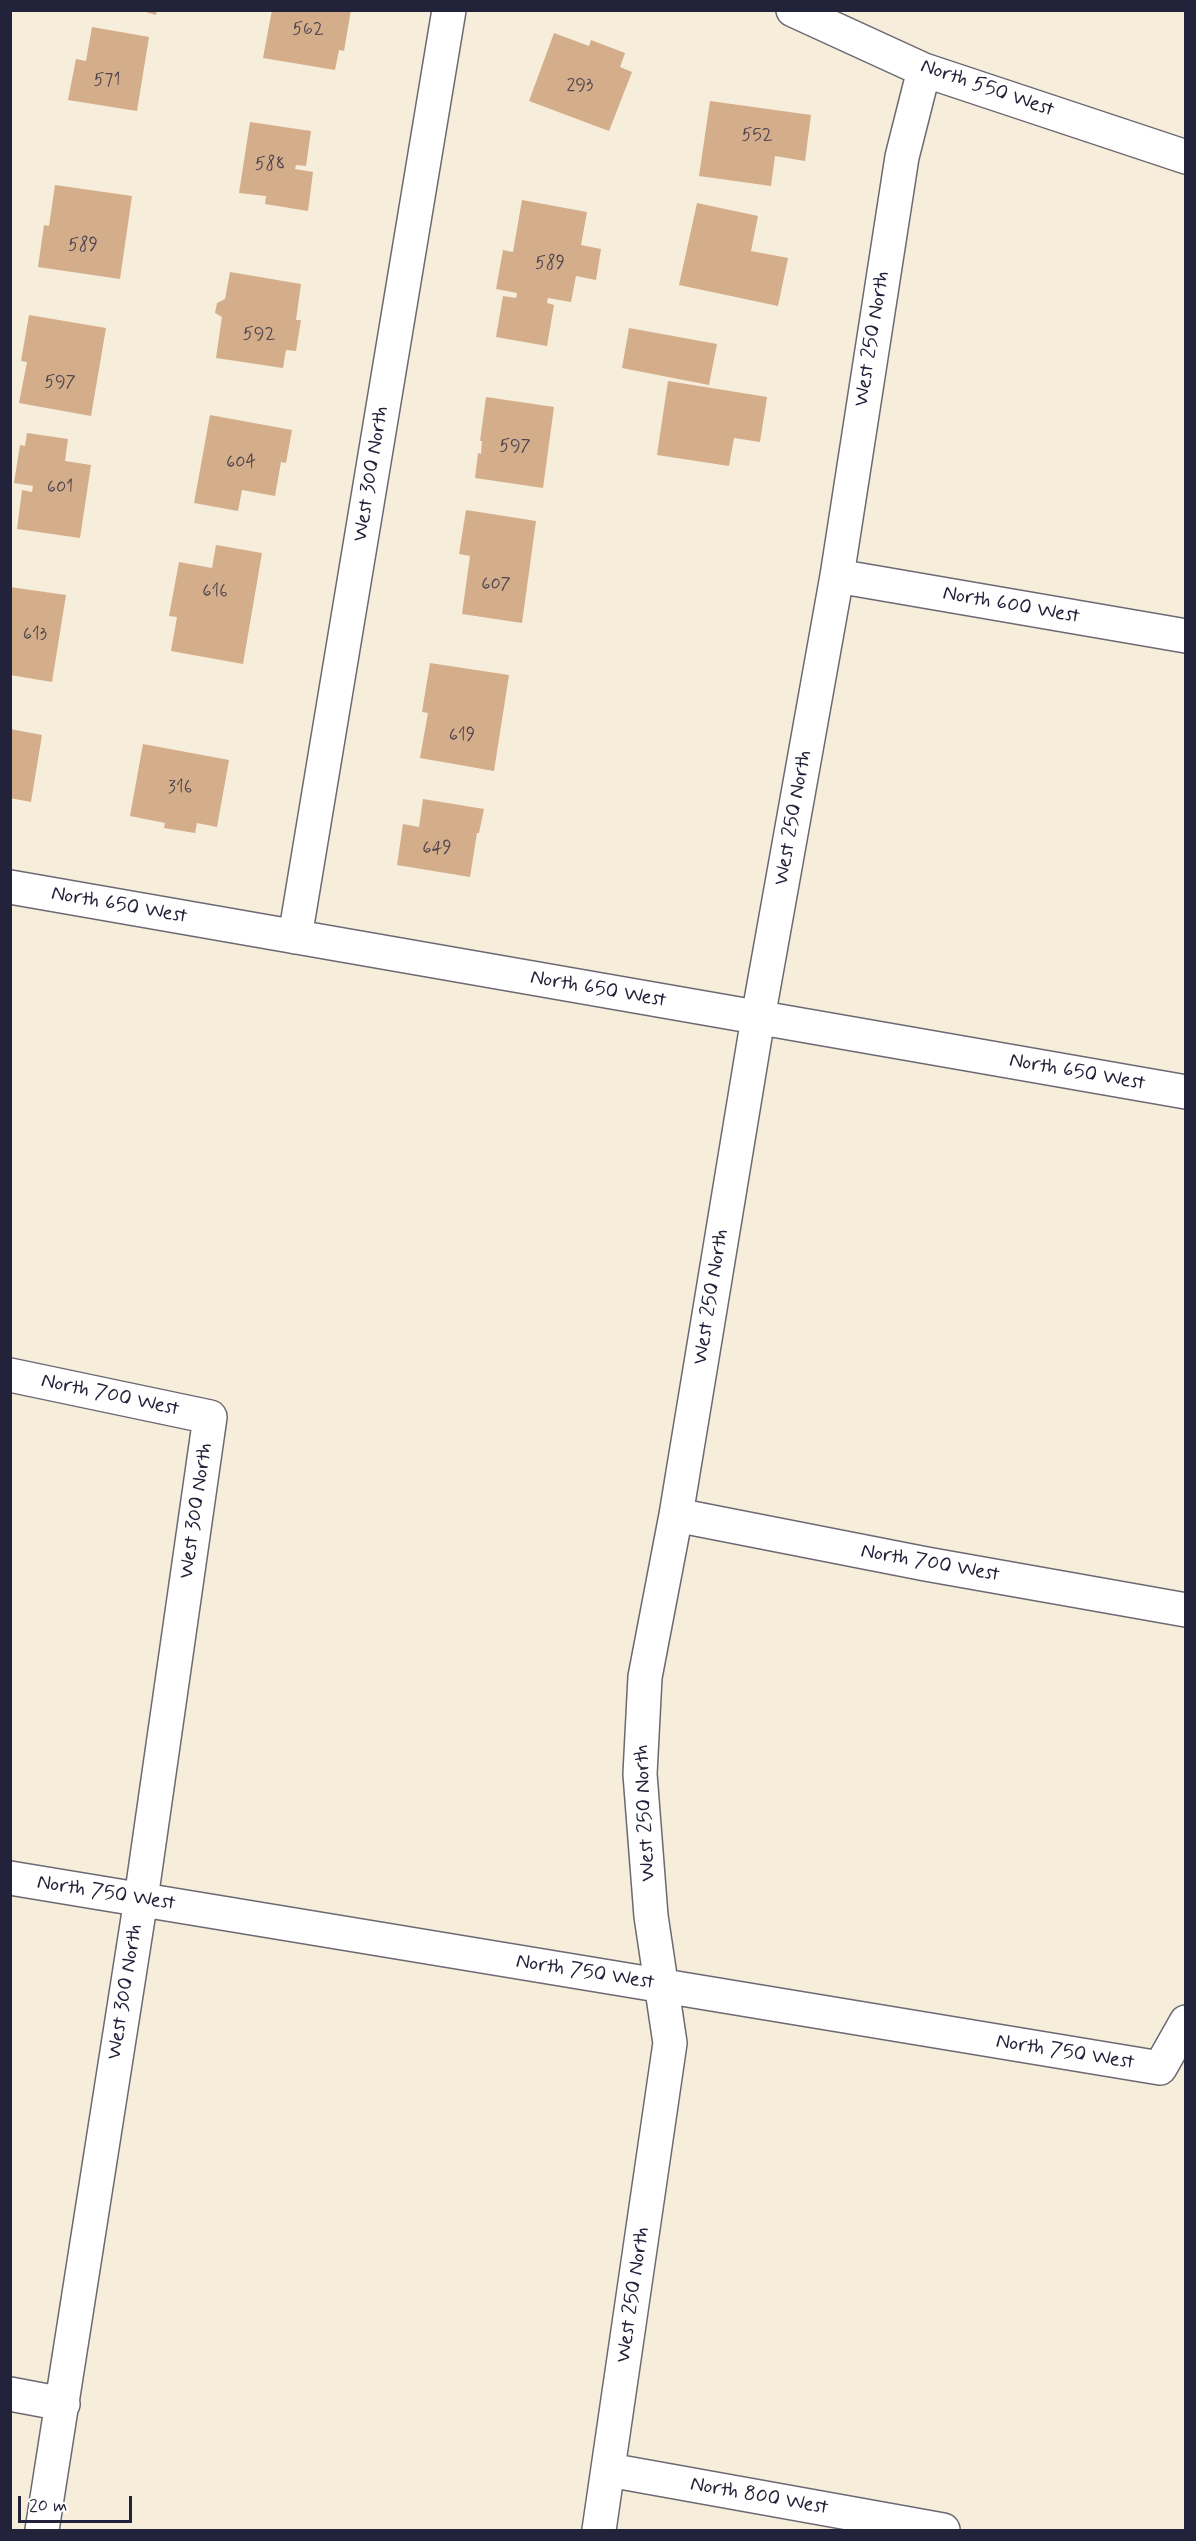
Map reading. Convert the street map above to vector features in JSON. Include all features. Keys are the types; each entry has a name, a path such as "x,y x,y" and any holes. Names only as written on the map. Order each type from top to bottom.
{"street":[{"name":"West 300 North","path":"295,937 449,10"},
{"name":"North 550 West","path":"792,10 924,70 1185,157"},
{"name":"West 250 North","path":"600,2530 670,2043 651,1916 640,1774 645,1677 676,1515 758,1018 837,576 902,157 924,70"},
{"name":"North 600 West","path":"837,576 1185,636"},
{"name":"North 650 West","path":"10,887 1185,1092"},
{"name":"North 700 West","path":"10,1375 210,1417"},
{"name":"West 300 North","path":"42,2530 141,1899 210,1417"},
{"name":"North 700 West","path":"676,1515 926,1564 1185,1610"},
{"name":"North 750 West","path":"10,1878 1160,2068 1185,2022"},
{"path":"10,2394 63,2404"},
{"name":"North 800 West","path":"609,2470 943,2530"}],"building":[{"path":"139,10 157,10 156,15"},
{"path":"272,10 351,10 344,51 339,50 335,70 263,58"},
{"path":"92,27 149,37 137,111 68,100 76,59 86,61"},
{"path":"554,33 589,46 591,40 625,53 620,67 632,72 609,131 529,101"},
{"path":"710,101 811,115 805,161 775,156 771,186 699,176"},
{"path":"250,122 311,131 306,166 296,165 295,169 313,172 308,211 265,204 266,196 239,193"},
{"path":"55,185 132,196 120,279 38,267 44,225 49,226"},
{"path":"522,200 587,212 581,245 601,249 596,280 576,276 571,302 548,298 547,303 554,305 547,346 496,337 503,296 516,298 517,293 496,289 503,250 513,252"},
{"path":"697,203 758,216 751,251 788,258 778,306 679,285"},
{"path":"230,272 301,284 296,320 301,320 296,351 286,350 283,368 216,358 222,317 215,313 217,303 225,299"},
{"path":"29,315 106,328 91,416 19,403 27,362 21,361"},
{"path":"629,328 717,344 709,385 622,368"},
{"path":"668,381 767,397 760,442 734,438 729,466 657,455"},
{"path":"486,397 554,407 543,488 475,478 478,453 481,454 482,441 480,441"},
{"path":"210,415 292,430 286,463 281,462 275,496 242,490 238,511 194,503"},
{"path":"27,433 68,439 65,461 91,465 80,538 17,529 22,490 32,492 33,486 14,483 20,445 25,446"},
{"path":"466,510 536,521 522,623 462,614 470,556 459,554"},
{"path":"216,545 262,553 243,664 171,651 177,617 169,616 179,562 212,568"},
{"path":"10,587 66,595 52,682 10,675"},
{"path":"430,663 509,675 494,771 420,758 428,713 422,712"},
{"path":"10,729 42,735 31,802 10,798"},
{"path":"143,744 229,760 217,827 197,823 195,833 164,828 165,823 130,816"},
{"path":"423,799 484,809 479,833 477,833 470,877 397,865 403,824 419,827"}]}
